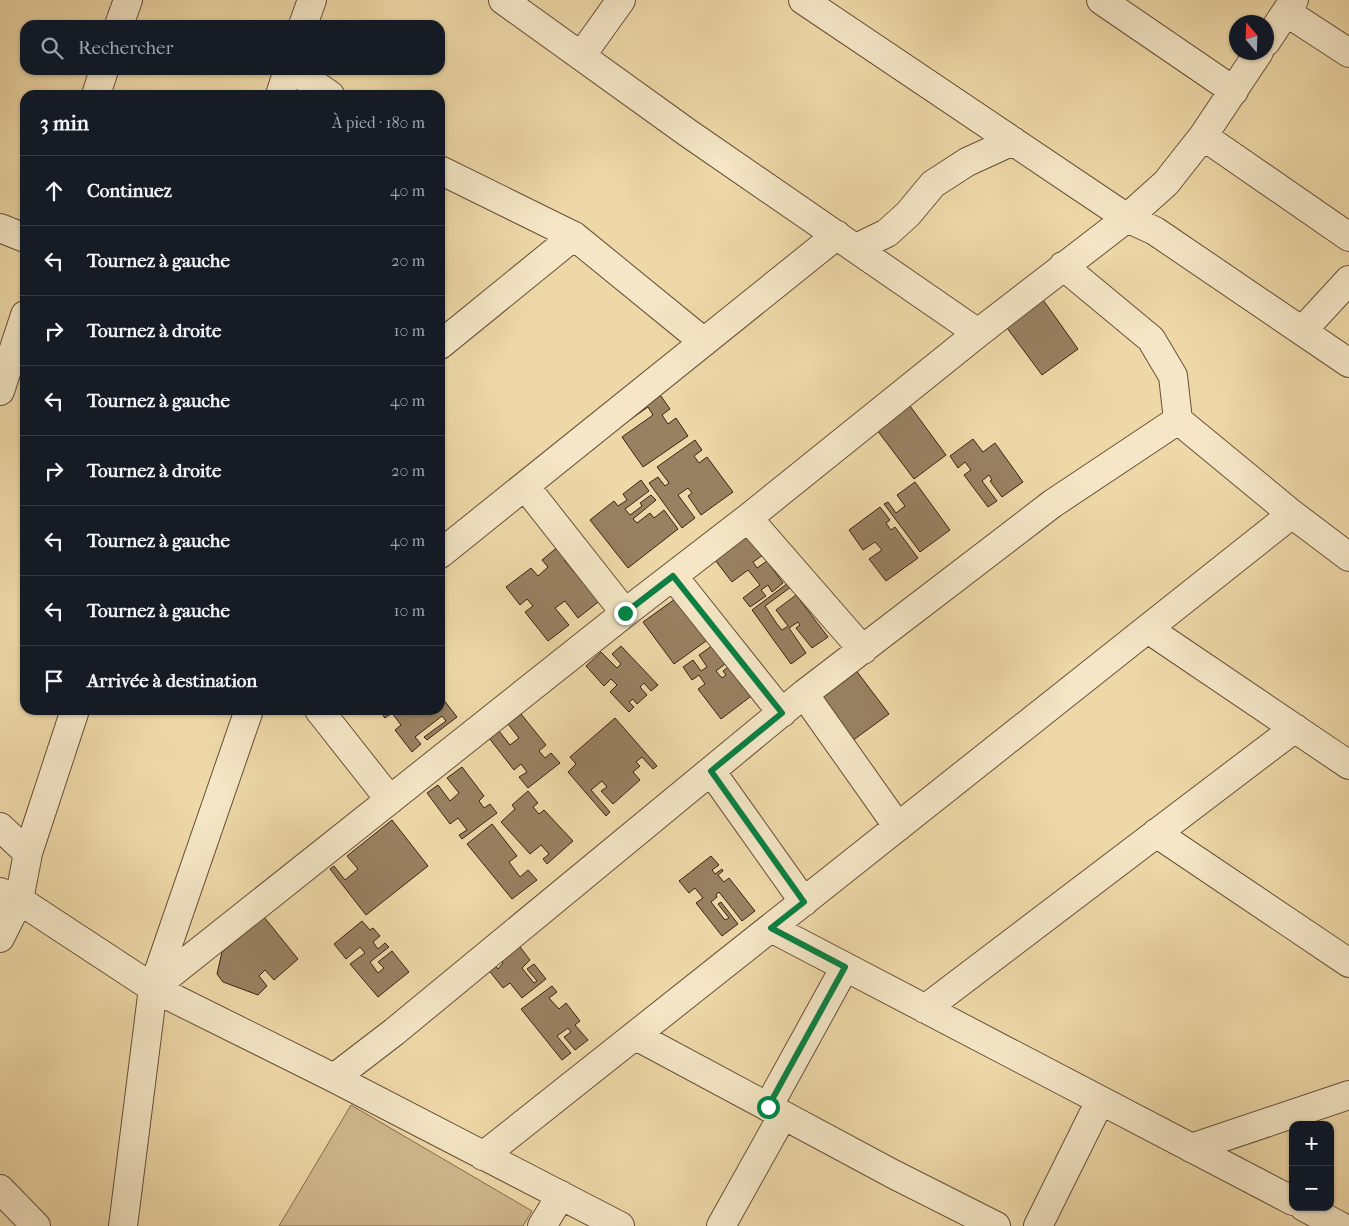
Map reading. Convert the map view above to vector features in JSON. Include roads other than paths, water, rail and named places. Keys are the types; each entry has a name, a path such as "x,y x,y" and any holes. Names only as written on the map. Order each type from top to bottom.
{"street":[{"path":"121,20 128,0"},
{"path":"305,20 312,0"},
{"path":"503,0 688,133 978,334"},
{"path":"581,56 622,0"},
{"path":"803,0 1127,218 1155,231 1349,363"},
{"path":"1101,0 1234,91"},
{"path":"1274,30 1290,6 1349,53"},
{"path":"153,988 625,613 748,518 1063,266 1127,218 1166,183 1203,136 1254,60"},
{"path":"98,90 102,75"},
{"path":"282,90 286,75"},
{"path":"301,75 323,90"},
{"path":"1203,136 1349,237"},
{"path":"445,550 704,342 846,241 887,233 908,214 933,184 967,162 1013,141"},
{"path":"445,172 574,236 704,342"},
{"path":"0,228 20,236"},
{"path":"445,341 574,236"},
{"path":"1063,266 1151,339 1173,376 1178,420 1292,514 1349,556"},
{"path":"1302,331 1349,280"},
{"path":"0,391 20,330"},
{"path":"334,1078 394,1032 804,694 1052,504 1178,420"},
{"path":"525,486 625,613"},
{"path":"483,1156 1292,514"},
{"path":"748,518 863,650"},
{"path":"673,576 782,713"},
{"path":"1148,629 1349,765"},
{"path":"804,694 898,827"},
{"path":"0,938 10,896 28,853 73,715"},
{"path":"123,1226 153,988 247,715"},
{"path":"324,715 390,800"},
{"path":"925,1009 1295,728"},
{"path":"711,771 804,902"},
{"path":"0,827 28,853"},
{"path":"1156,834 1349,963"},
{"path":"10,896 153,988 334,1078 620,1226"},
{"path":"771,928 1289,1199"},
{"path":"721,1226 845,967"},
{"path":"636,1036 893,1174 996,1226"},
{"path":"1191,1148 1349,1094"},
{"path":"1038,1226 1100,1101"},
{"path":"0,1189 36,1226"},
{"path":"542,1226 561,1196"},
{"path":"1312,1211 1340,1226"}]}
